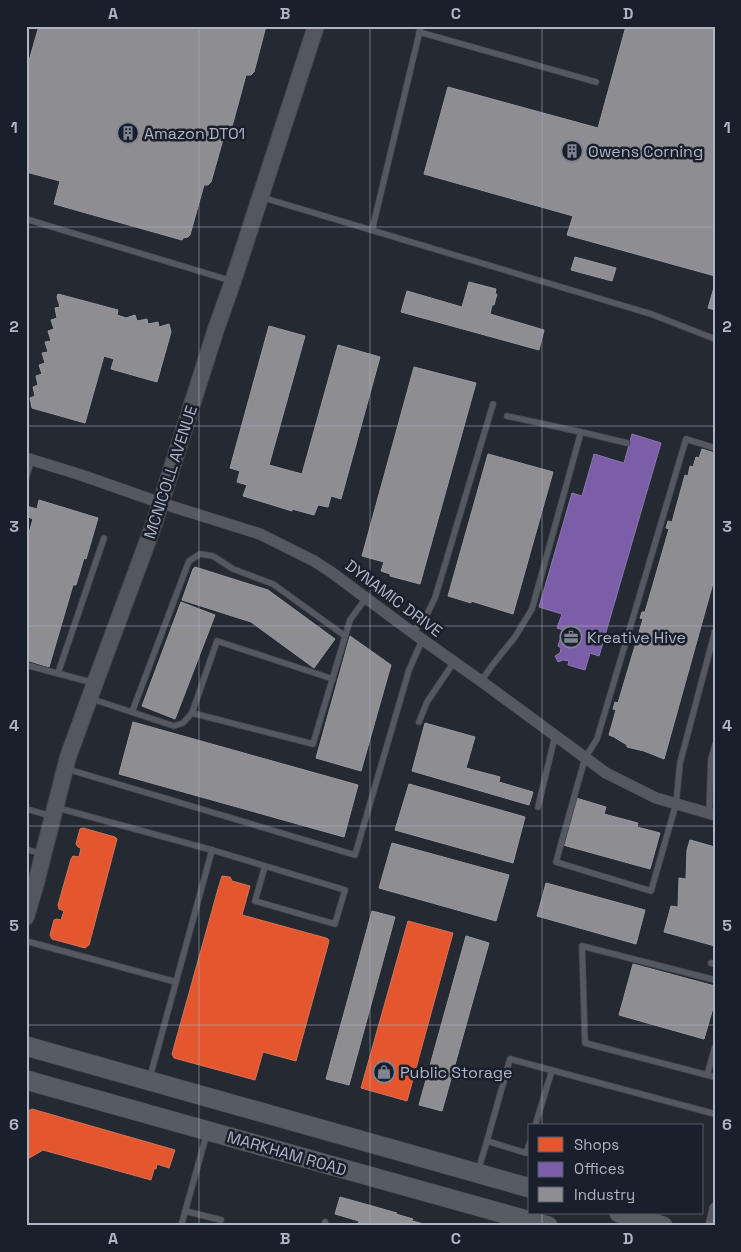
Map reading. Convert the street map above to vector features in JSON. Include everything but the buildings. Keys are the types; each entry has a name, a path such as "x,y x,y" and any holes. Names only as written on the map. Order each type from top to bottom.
{"main road":[{"name":"MCNICOLL AVENUE","path":"26,917 68,757 154,524 216,328 316,26"},
{"name":"MARKHAM ROAD","path":"26,1046 528,1187"},
{"name":"MARKHAM ROAD","path":"26,1080 548,1226"},
{"path":"622,1214 663,1226"}],"street":[{"name":"DYNAMIC DRIVE","path":"29,458 260,534 314,561 606,773 656,798 712,814"},
{"path":"711,1226 715,1208"}],"lane":[{"path":"372,230 420,29 596,82"},
{"path":"260,197 651,314 715,339"},
{"path":"26,218 233,281"},
{"path":"413,633 427,614 435,598 493,404"},
{"path":"508,416 627,443"},
{"path":"481,681 515,637 532,609 581,432"},
{"path":"715,448 686,439 597,739 585,758 556,862 651,891 676,804 680,763 715,631"},
{"path":"26,478 29,458"},
{"path":"58,673 104,538"},
{"path":"132,712 189,561 200,554 213,556 233,568 273,584 345,636"},
{"path":"192,713 313,744 350,620 366,598"},
{"path":"65,769 356,855 409,670 423,639"},
{"path":"26,665 76,677 92,690 132,712 174,726 184,723 192,713 216,640 332,679"},
{"path":"419,722 428,702 454,662"},
{"path":"538,807 555,736"},
{"path":"712,814 711,760 715,746"},
{"path":"30,810 54,812 212,850 345,890 335,924 255,901 265,866"},
{"path":"26,849 44,854"},
{"path":"149,1080 212,850"},
{"path":"26,941 176,982"},
{"path":"715,980 582,946 585,1043 715,1077"},
{"path":"707,1075 715,1047"},
{"path":"477,1173 510,1059 715,1114"},
{"path":"536,1124 552,1070"},
{"path":"181,1226 208,1130"},
{"path":"487,1142 526,1153 528,1148"},
{"path":"185,1211 221,1220"}],"place":[{"name":"Amazon DTO1","path":"128,133"},
{"name":"Owens Corning","path":"572,151"},
{"name":"Kreative Hive","path":"571,637"},
{"name":"Public Storage","path":"384,1072"}]}
